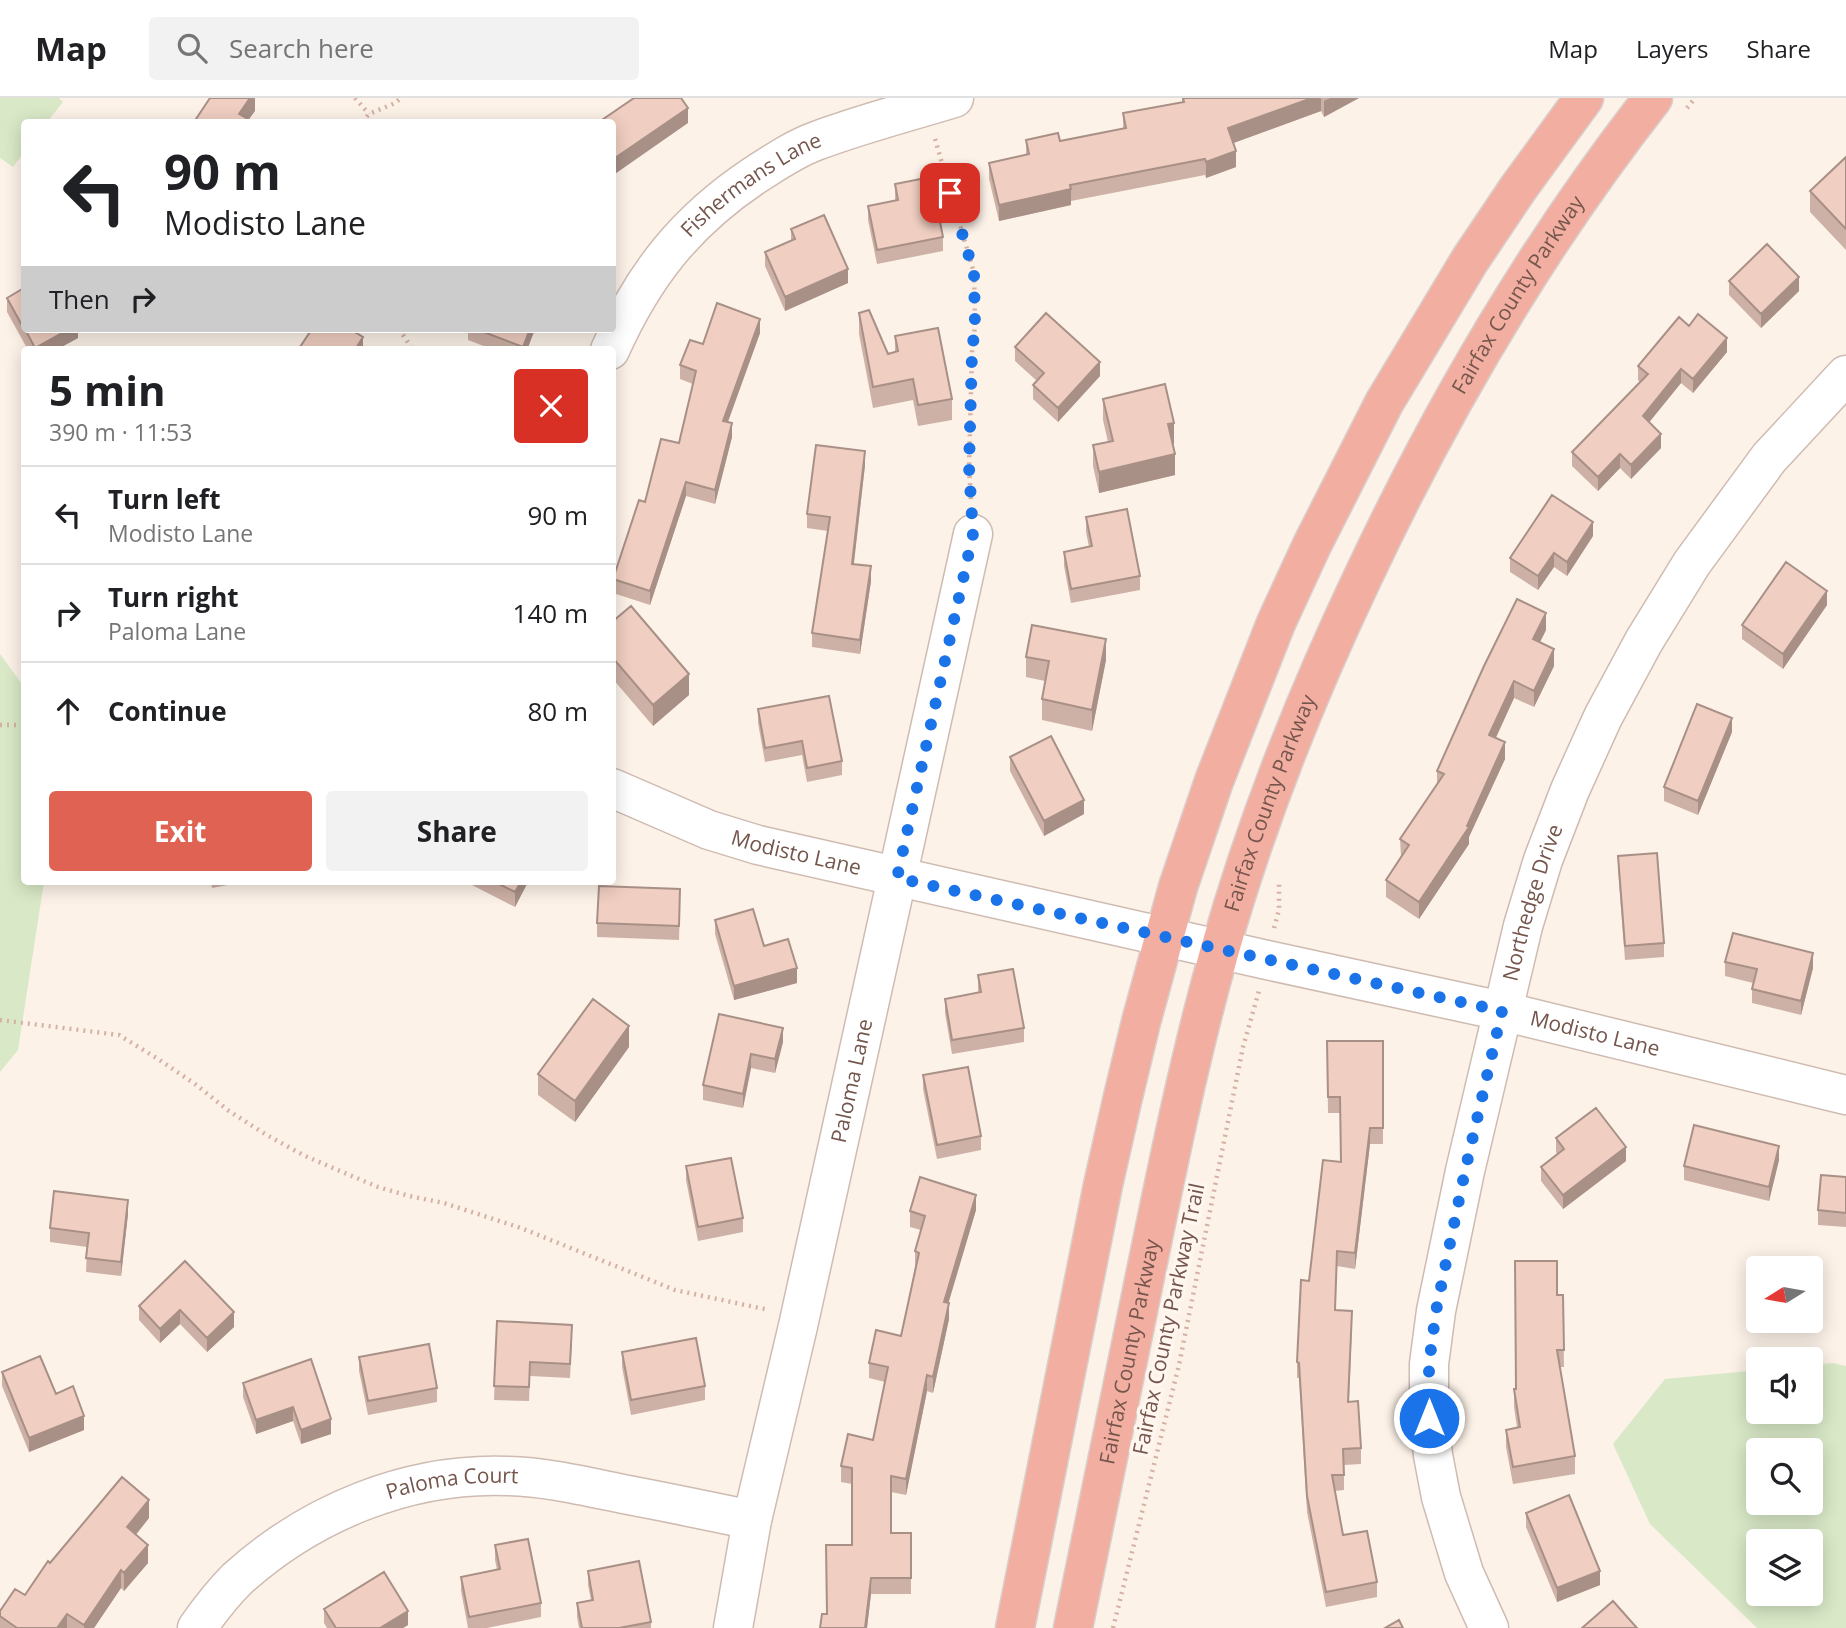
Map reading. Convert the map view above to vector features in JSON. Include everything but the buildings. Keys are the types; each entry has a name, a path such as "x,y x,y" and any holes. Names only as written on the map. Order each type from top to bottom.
{"highway":[{"path":"1015,1628 1103,1185 1141,1022 1189,852 1244,703 1276,623 1312,545 1384,403 1470,260 1584,98"},
{"name":"Fairfax County Parkway","path":"1073,1628 1182,1099 1220,949 1306,702 1366,568 1411,478 1491,335 1618,144 1666,108"}],"street":[{"name":"Fishermans Lane","path":"613,346 646,282 668,252 696,221 728,193 781,158 814,142 940,102"},
{"name":"Northedge Drive","path":"1489,1628 1464,1573 1441,1497 1429,1418 1429,1364 1436,1311 1465,1171 1523,926 1570,790 1603,717 1644,640 1692,563 1769,458 1846,375"},
{"name":"Paloma Lane","path":"733,1628 752,1520 800,1316 973,534"},
{"name":"Modisto Lane","path":"616,790 721,834 758,845 1502,1011 1846,1095"},
{"name":"Paloma Court","path":"197,1628 236,1580 266,1555 314,1523 361,1501 416,1485 469,1477 507,1476 556,1480 752,1520"}],"path":[{"path":"355,98 369,114"},
{"path":"365,119 369,114 401,98"},
{"path":"1666,108 1695,98"},
{"path":"940,102 974,273 975,326 969,467 973,534"},
{"path":"0,725 21,725"},
{"path":"1279,875 1279,911"},
{"name":"Fairfax County Parkway Trail","path":"1113,1628 1179,1365 1243,1047 1252,1017"},
{"path":"0,1020 118,1035 176,1071 265,1134 303,1155 365,1182 408,1196 444,1203 521,1228 675,1290 800,1316"}],"green space":[{"path":"0,98 59,98 63,102 49,119 21,119 21,156 13,167 0,158"},
{"path":"0,654 21,683 21,885 44,885 18,1050 0,1072"},
{"path":"1823,1364 1846,1366 1846,1628 1757,1628 1650,1524 1613,1444 1665,1379 1746,1371 1746,1424 1823,1424"}],"route":[{"path":"950,193 974,273 975,326 969,467 973,534 897,878 1502,1011 1436,1311 1429,1364 1429,1418"}]}
